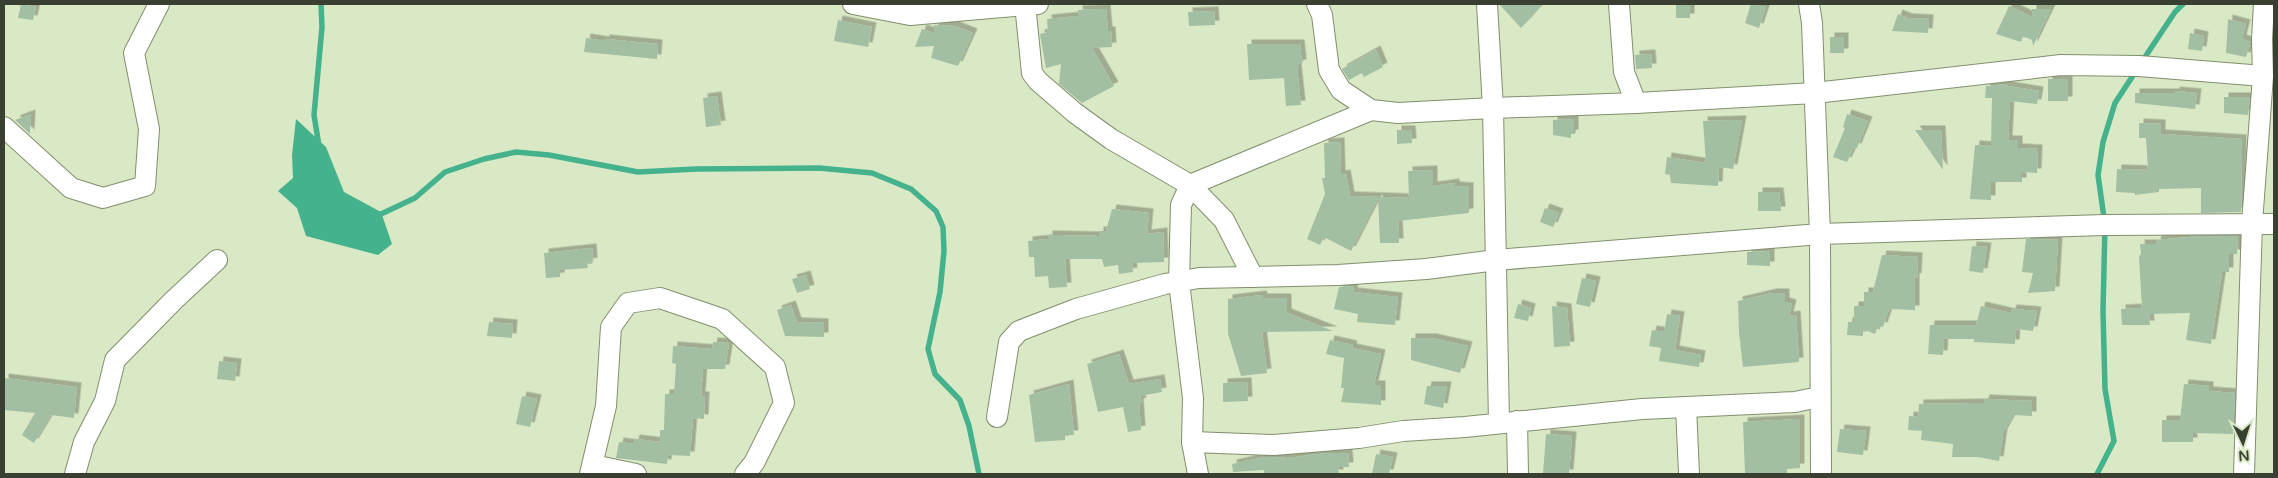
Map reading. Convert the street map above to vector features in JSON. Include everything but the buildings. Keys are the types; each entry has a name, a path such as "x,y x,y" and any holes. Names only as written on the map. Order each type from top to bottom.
{"street":[{"path":"4,127 71,188 102,198 145,186 149,129 134,53 159,4"},
{"path":"853,4 910,15 1030,4 1032,73 1038,81 1075,113 1111,139 1190,185 1224,220 1253,277"},
{"path":"1317,4 1322,15 1329,70 1341,90 1371,110 1398,113 1636,103 1815,92 2061,65 2139,66 2263,76"},
{"path":"1487,4 1493,108 1496,260 1508,422 1518,474"},
{"path":"1619,4 1624,72 1636,103"},
{"path":"1809,4 1815,92 1820,234 1819,397 1821,474"},
{"path":"2244,474 2252,223 2263,76 2262,39 2264,4"},
{"path":"1198,474 1192,442 1193,398 1179,282 1181,205 1190,185 1371,110"},
{"path":"997,417 1008,342 1019,331 1076,309 1165,284 1199,278 1358,273 1820,234 2274,224"},
{"path":"75,474 84,442 105,401 115,360 174,300 217,260"},
{"path":"636,474 592,469 606,406 612,327 628,303 660,298 722,319 775,366 784,403 754,464 745,474"},
{"path":"1508,422 1642,409 1794,402 1819,397"},
{"path":"1686,407 1689,474"},
{"path":"1192,442 1274,444 1359,438 1403,431 1583,415"}],"shaded area":[{"path":"296,119 326,147 344,192 381,212 392,244 378,255 306,236 297,208 278,191 293,178 292,155"}],"waterway":[{"path":"319,146 314,115 322,27 321,4"},
{"path":"2141,63 2175,12 2183,4"},
{"path":"2097,474 2114,441 2105,389 2103,311 2105,225 2098,175 2103,142 2115,103 2136,71"},
{"path":"374,215 381,214 415,198 445,172 484,159 516,152 549,155 638,172 696,169 819,168 872,173 911,189 936,211 943,227 944,251 940,292 928,349 935,374 960,400 969,426 979,474"}]}
